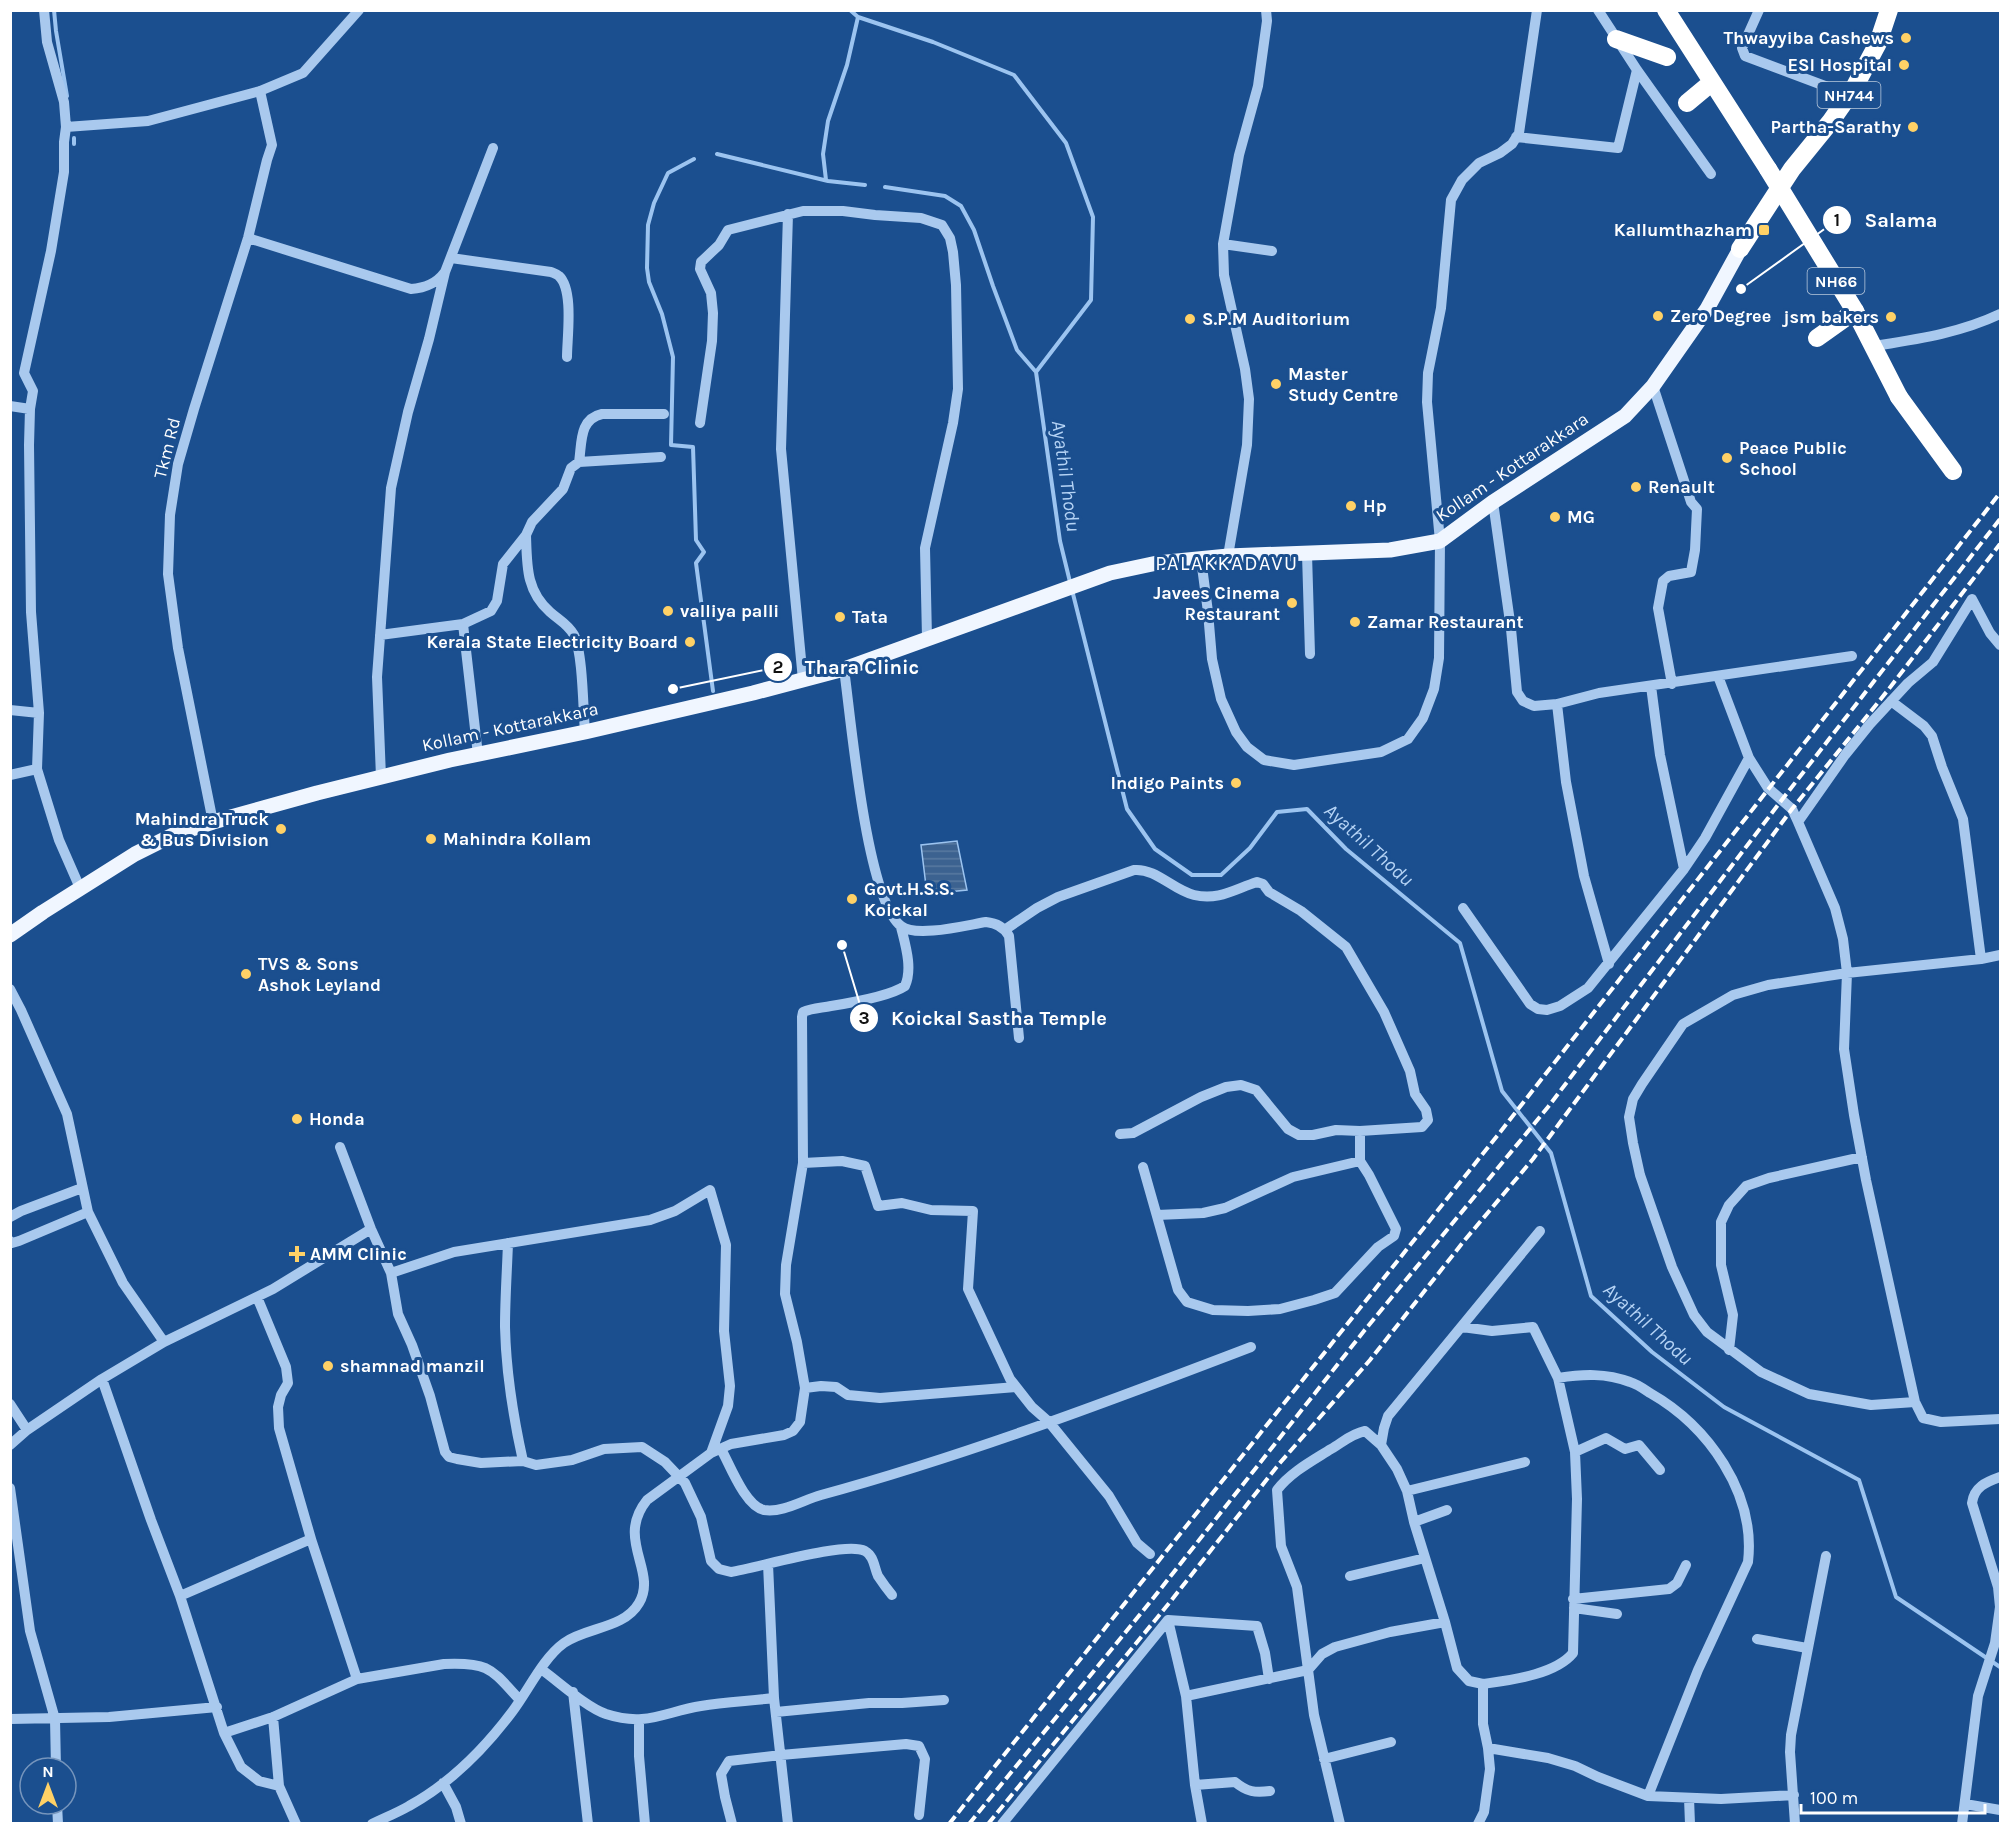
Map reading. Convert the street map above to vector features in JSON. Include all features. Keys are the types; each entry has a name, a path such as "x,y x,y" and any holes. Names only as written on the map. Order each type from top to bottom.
{"highway":[{"name":"NH744","path":"1740,249 1792,169 1849,95 1878,43 1889,10"},
{"name":"NH66","path":"1671,17 1855,311 1899,397 1953,471"},
{"path":"1616,39 1667,57"},
{"path":"1687,104 1711,83"},
{"path":"1817,338 1855,311"}],"main road":[{"name":"Kollam - Kottarakkara","path":"10,935 135,854 164,840 213,822 381,777 753,693 844,669 1110,573 1157,563 1228,556 1390,550 1440,541 1493,502 1625,416 1640,402 1707,309 1740,249"}],"street":[{"path":"44,10 47,42 64,102 66,127 64,172 53,242 24,373 33,391 29,445 31,612 39,713 37,769 59,840 81,888"},
{"path":"66,127 148,121 260,91 303,73 359,10"},
{"path":"1228,556 1247,445 1249,399 1245,369 1224,275 1223,244 1239,155 1258,87 1267,21 1266,10"},
{"path":"1201,559 1212,659 1221,699 1236,732 1247,747 1264,760 1294,765 1381,752 1408,739 1423,718 1434,689 1439,658 1440,541 1427,402 1428,373 1441,308 1451,200 1462,180 1479,164 1512,144 1519,133 1537,10"},
{"path":"1598,10 1636,70 1711,174"},
{"path":"1759,10 1742,48 1745,56 1849,95"},
{"path":"1516,137 1618,148 1636,70"},
{"name":"Tkm Rd","path":"213,822 178,648 168,574 170,515 178,464 248,238 272,145 260,91"},
{"path":"381,777 377,677 391,488 445,272 493,148"},
{"path":"700,423 712,341 713,313 711,293 700,269 701,262 720,245 728,230 803,211 843,211 921,219 942,225 950,238 956,285 958,389 953,423 925,548 927,638"},
{"path":"788,214 781,449 803,680"},
{"path":"248,238 411,289 432,284 445,272"},
{"path":"1223,244 1272,251"},
{"path":"451,258 551,272 560,277 568,304 567,357"},
{"path":"1874,346 1958,330 1977,325 2001,314"},
{"path":"1653,386 1691,502 1697,510 1695,550 1691,572 1670,576 1663,581 1659,608 1672,684"},
{"path":"10,406 30,409"},
{"path":"579,462 586,423 594,415 664,414"},
{"path":"380,634 463,624 491,611 497,601 503,564 526,536 532,522 563,489 571,468 579,462 661,457"},
{"path":"1493,502 1511,629 1517,692 1523,701 1534,706 1557,704 1599,693 1852,656"},
{"path":"526,536 527,566 531,586 540,603 568,625 575,636 579,651 585,732"},
{"path":"1307,554 1310,654"},
{"path":"1798,822 1845,755 1908,683 1933,662 1972,599 1990,633 2001,645"},
{"path":"463,624 478,755"},
{"path":"372,1824 410,1806 443,1783 482,1747 520,1700 554,1652 564,1643 622,1619 633,1612 645,1587 633,1533 639,1510 647,1500 716,1451 731,1444 770,1438 793,1431 800,1422 805,1388 785,1294 786,1265 802,1163 801,1017 803,1012 893,991 905,986 907,981 908,961 901,927 884,899 868,842 844,669"},
{"path":"1718,676 1749,758 1768,788 1792,809 1835,908 1844,939 1847,973 1844,1049 1862,1156 1915,1402 1923,1418 1941,1422 2001,1419"},
{"path":"1651,686 1660,755 1684,869"},
{"path":"1891,701 1924,726 1932,736 1963,819 1981,959"},
{"path":"1557,704 1566,782 1584,876 1609,964"},
{"path":"10,710 39,713"},
{"path":"1463,908 1530,1004 1538,1009 1547,1010 1571,1000 1588,988 1609,964 1684,869 1716,819 1749,758"},
{"path":"10,775 37,769"},
{"path":"1006,929 1036,908 1058,897 1134,870 1144,869 1193,895 1229,894 1257,882 1263,884 1269,892 1301,911 1346,947 1384,1012 1410,1071 1415,1094 1426,1110 1428,1120 1422,1127 1360,1131 1336,1130 1313,1135 1299,1135 1288,1129 1256,1090 1241,1085 1218,1090 1162,1116 1133,1133 1120,1134"},
{"path":"901,927 912,931 993,922 1006,929 1009,936 1019,1038"},
{"path":"1915,1402 1871,1405 1809,1394 1761,1372 1707,1332 1694,1315 1672,1267 1640,1175 1629,1117 1633,1100 1683,1024 1733,995 1768,985 1847,973 2001,955"},
{"path":"10,989 67,1114 88,1212 123,1283 164,1342"},
{"path":"1143,1167 1178,1290 1187,1302 1213,1310 1280,1309 1335,1293 1378,1247 1394,1236 1396,1229 1360,1161 1360,1131"},
{"path":"340,1147 391,1273 398,1314 412,1345 430,1396 445,1452 449,1456 457,1460 481,1463 523,1461 536,1465 572,1460 604,1449 642,1447 665,1462 685,1483 701,1517 711,1561 720,1569 731,1572 831,1551 853,1549 865,1551 872,1557 878,1576 892,1595"},
{"path":"1729,1350 1733,1315 1721,1265 1720,1250 1721,1222 1729,1205 1746,1186 1769,1178 1862,1156"},
{"path":"802,1163 842,1161 865,1166 878,1206 902,1203 931,1210 973,1211 968,1288 1010,1379 1032,1407 1049,1422 1109,1496 1137,1543 1150,1554"},
{"path":"1157,1215 1203,1213 1225,1208 1293,1178 1360,1161"},
{"path":"10,1217 82,1188"},
{"path":"391,1273 454,1252 650,1220 675,1211 710,1190 726,1245 724,1331 730,1386 728,1406 716,1451 749,1502 763,1510 777,1510 889,1476 1049,1422 1251,1347"},
{"path":"10,1241 20,1242 88,1212"},
{"path":"10,1445 27,1430 102,1379 164,1342 256,1297 372,1229"},
{"path":"1381,1445 1388,1416 1540,1231"},
{"path":"508,1243 506,1357 513,1416 523,1461"},
{"path":"256,1297 286,1367 288,1383 281,1395 278,1407 279,1428 311,1539 357,1679"},
{"path":"1340,1824 1314,1715 1297,1587 1281,1546 1277,1490 1313,1459 1356,1433 1365,1431 1381,1445 1397,1469 1407,1491 1457,1668 1469,1681 1483,1684 1516,1680 1567,1661 1573,1653 1577,1499 1575,1452 1558,1378 1533,1327 1492,1330 1462,1328"},
{"path":"1558,1378 1587,1373 1608,1376 1631,1382 1672,1406 1710,1445 1733,1480 1748,1527 1750,1545 1748,1562 1698,1670 1648,1796"},
{"path":"102,1379 180,1596 224,1733 241,1767 259,1781 279,1786"},
{"path":"805,1388 836,1387 848,1395 880,1398 1016,1387"},
{"path":"10,1404 27,1430"},
{"path":"1575,1452 1606,1438 1625,1449 1639,1445 1659,1470"},
{"path":"1407,1491 1525,1462"},
{"path":"1962,1824 1978,1696 1999,1629 2000,1607 1999,1586 1972,1503 1979,1487 2001,1477"},
{"path":"10,1488 30,1630 55,1719 56,1756"},
{"path":"1414,1522 1447,1510"},
{"path":"180,1596 311,1539"},
{"path":"1795,1824 1790,1752 1793,1718 1826,1556"},
{"path":"1350,1576 1425,1558"},
{"path":"768,1564 774,1698 789,1824"},
{"path":"1574,1603 1669,1589 1677,1583 1686,1565"},
{"path":"1574,1603 1617,1614"},
{"path":"1168,1620 1257,1626 1265,1653 1269,1679"},
{"path":"1168,1620 1186,1696 1195,1785 1202,1824"},
{"path":"1002,1824 1168,1620"},
{"path":"1186,1696 1308,1670 1322,1654 1335,1647 1390,1632 1445,1622"},
{"path":"1757,1639 1808,1648"},
{"path":"224,1733 273,1717 357,1679 444,1664 484,1666 520,1700"},
{"path":"542,1669 591,1706 605,1713 639,1720 656,1718 700,1706 774,1698"},
{"path":"1478,1824 1484,1812 1490,1769 1483,1724 1483,1684"},
{"path":"573,1692 585,1822"},
{"path":"776,1712 869,1703 944,1700"},
{"path":"10,1719 109,1717 217,1707"},
{"path":"273,1717 279,1786 296,1824"},
{"path":"639,1720 639,1756 645,1824"},
{"path":"1324,1759 1392,1742"},
{"path":"732,1824 721,1774 729,1761 906,1744 919,1746 925,1759 919,1815"},
{"path":"1488,1748 1548,1758 1575,1766 1598,1778 1648,1796 1721,1799 1794,1795"},
{"path":"1195,1785 1235,1782 1244,1790 1256,1793 1270,1791"},
{"path":"443,1783 456,1807 461,1824"},
{"path":"1689,1798 1690,1824"},
{"path":"1965,1804 2001,1810"}],"water":[{"path":"957,841 967,890 927,894 921,845"}],"waterway":[{"path":"54,10 67,96"},
{"name":"Ayathil Thodu","path":"850,10 858,17 933,42 1014,75 1066,143 1093,217 1091,300 1036,372 1060,541 1070,582"},
{"path":"826,180 823,154 828,121 847,65 858,17"},
{"path":"74,138 74,144"},
{"path":"717,154 828,181 865,185"},
{"path":"694,159 668,173 654,203 648,225 647,268 649,282 662,314 673,357 671,445 693,447 696,540 704,552 696,563 713,691"},
{"path":"885,187 945,196 961,206 974,230 1017,350 1036,372"},
{"name":"Ayathil Thodu","path":"1072,590 1127,809 1155,849 1192,875 1221,875 1250,848 1277,812 1307,809 1346,849 1460,943 1502,1091 1551,1153 1591,1296 1652,1352 1724,1407 1859,1480 1896,1597 2000,1667"}],"railway":[{"path":"949,1824 1501,1131 2000,493"},
{"path":"969,1824 1151,1601 1364,1331 1548,1107 2000,519"},
{"path":"988,1824 1170,1602 1279,1464 1370,1360 1464,1241 1533,1159 1792,809 1888,690 2000,544"}],"place":[{"name":"Thwayyiba Cashews","path":"1906,38"},
{"name":"ESI Hospital","path":"1904,65"},
{"name":"Partha-Sarathy","path":"1913,127"},
{"name":"Kallumthazham","path":"1764,230"},
{"name":"Salama","path":"1741,289"},
{"name":"Zero Degree","path":"1658,316"},
{"name":"jsm bakers","path":"1891,317"},
{"name":"S.P.M Auditorium","path":"1190,319"},
{"name":"Master Study Centre","path":"1276,384"},
{"name":"Peace Public School","path":"1727,458"},
{"name":"Renault","path":"1636,487"},
{"name":"Hp","path":"1351,506"},
{"name":"MG","path":"1555,517"},
{"name":"Javees Cinema Restaurant","path":"1292,603"},
{"name":"valliya palli","path":"668,611"},
{"name":"Tata","path":"840,617"},
{"name":"Zamar Restaurant","path":"1355,622"},
{"name":"Kerala State Electricity Board","path":"690,642"},
{"name":"Thara Clinic","path":"673,689"},
{"name":"Indigo Paints","path":"1236,783"},
{"name":"Mahindra Truck & Bus Division","path":"281,829"},
{"name":"Mahindra Kollam","path":"431,839"},
{"name":"Govt.H.S.S. Koickal","path":"852,899"},
{"name":"Koickal Sastha Temple","path":"842,945"},
{"name":"TVS & Sons Ashok Leyland","path":"246,974"},
{"name":"Honda","path":"297,1119"},
{"name":"AMM Clinic","path":"297,1254"},
{"name":"shamnad manzil","path":"328,1366"}],"district":[{"name":"PALAKKADAVU","path":"1227,563"}]}
